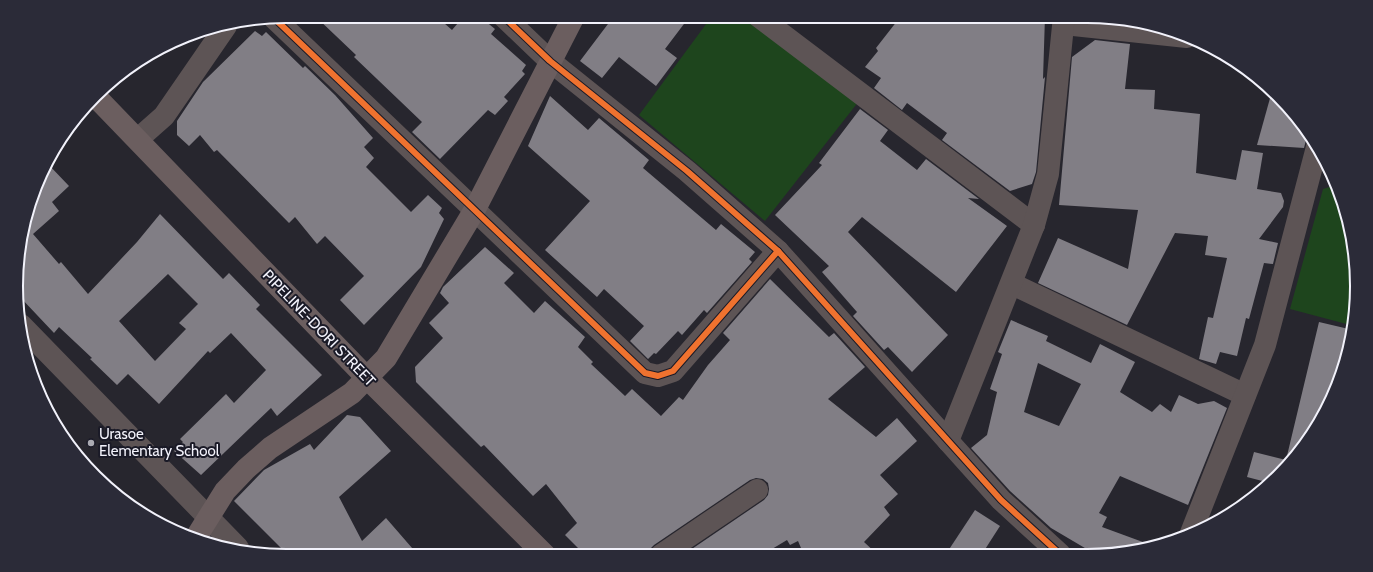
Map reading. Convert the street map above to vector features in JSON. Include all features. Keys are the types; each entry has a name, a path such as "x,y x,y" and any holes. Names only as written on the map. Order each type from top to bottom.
{"street":[{"path":"280,23 645,373 658,376 673,371 778,251"},
{"path":"510,23 550,61 687,171 778,251 1001,500 1055,549"},
{"path":"198,534 225,491 246,468 270,448 352,393 386,358 474,211 570,23"},
{"path":"767,23 1034,225"},
{"path":"948,442 1012,284 1034,225 1048,174 1064,23"},
{"path":"1086,23 1158,33"},
{"path":"138,139 164,116 223,31"},
{"name":"PIPELINE-DORI STREET","path":"100,101 366,377 538,549"},
{"path":"1194,526 1265,345 1315,155"},
{"path":"1012,284 1245,395"},
{"path":"27,331 234,544"},
{"path":"670,549 757,490"}],"green space":[{"path":"707,23 753,23 859,101 765,221 639,115"},
{"path":"1331,187 1345,235 1348,252 1350,286 1347,324 1290,309 1323,189"}],"building":[{"path":"322,23 444,23 452,30 458,23 488,23 495,29 491,34 526,65 522,71 525,74 504,97 508,101 495,115 488,110 440,159 412,132 422,122 354,57 356,55"},
{"path":"609,23 685,23 665,49 677,58 656,86 619,57 602,78 580,61"},
{"path":"896,23 1045,23 1043,79 1045,77 1036,172 1032,184 1010,191 942,140 947,133 907,103 902,110 874,88 881,78 865,67 878,51 876,48"},
{"path":"255,31 262,36 266,32 303,68 305,66 335,95 373,138 364,147 374,158 366,167 411,212 428,195 442,208 439,213 444,219 421,267 364,325 340,300 364,276 325,236 317,244 295,217 289,223 217,150 214,152 200,135 189,146 177,135 177,121 203,82"},
{"path":"1095,40 1130,44 1125,89 1155,90 1154,109 1200,114 1196,173 1236,180 1242,150 1263,153 1257,189 1281,193 1284,201 1283,207 1259,239 1278,243 1273,264 1264,263 1249,319 1246,318 1237,356 1220,352 1216,364 1199,359 1208,317 1213,318 1227,258 1205,255 1208,236 1175,233 1127,325 1038,283 1058,238 1128,269 1138,210 1059,205 1072,57"},
{"path":"550,96 588,130 599,118 649,160 643,168 716,230 721,224 755,252 749,259 752,262 707,313 704,310 682,335 678,331 656,354 654,353 648,359 630,341 644,326 604,289 597,297 545,250 590,201 528,146"},
{"path":"1270,97 1296,126 1306,140 1304,148 1257,145"},
{"path":"860,109 888,130 880,141 917,170 926,159 979,199 968,198 1007,226 956,292 862,217 848,232 948,335 912,372 888,347 884,350 853,316 857,312 822,272 829,266 775,215 822,165 819,163"},
{"path":"51,167 69,186 52,202 59,211 33,234 59,264 61,262 88,294 137,242 160,214 223,279 229,273 260,305 256,309 322,375 277,416 271,408 201,475 174,451 183,442 180,439 226,394 234,403 266,370 231,333 210,353 208,351 159,404 128,374 117,385 90,359 92,358 59,327 54,333 24,301 23,286 25,252 32,218 43,185","holes":["168,274 198,304 179,323 186,329 155,361 119,321"]},
{"path":"485,247 514,273 504,283 534,313 545,301 585,337 578,347 593,362 591,364 625,396 632,389 661,416 679,397 683,400 708,365 730,340 723,333 770,279 829,337 834,333 865,367 828,399 876,437 897,418 917,441 880,475 898,494 884,507 890,515 864,542 872,549 801,549 798,541 790,545 787,540 772,549 692,549 764,500 768,495 768,483 763,479 756,478 750,480 650,549 579,549 565,535 577,523 546,484 533,496 484,445 481,447 416,382 415,367 443,338 429,323 449,303 440,293 443,287"},
{"path":"1011,320 1048,336 1046,341 1091,363 1100,344 1135,362 1120,392 1152,412 1160,404 1171,412 1179,395 1198,404 1214,401 1227,408 1188,505 1120,476 1099,513 1107,517 1102,527 1144,543 1121,547 1087,549 1051,528 1010,491 971,448 987,435 997,392 990,389 1002,354 998,352","holes":["1038,363 1081,384 1059,426 1024,412"]},
{"path":"1319,322 1347,328 1341,354 1330,387 1315,418 1287,457"},
{"path":"347,415 360,417 391,451 339,497 362,541 386,518 413,549 282,549 234,501 264,470 310,444 314,450"},
{"path":"1254,452 1284,460 1263,481 1247,477"},
{"path":"975,510 1000,526 985,549 949,549"}],"cycle path":[{"path":"280,23 645,373 658,376 673,371 778,251"},
{"path":"510,23 550,61 687,171 778,251 1001,500 1055,549"}],"place":[{"name":"Urasoe Elementary School","path":"91,443"}]}
